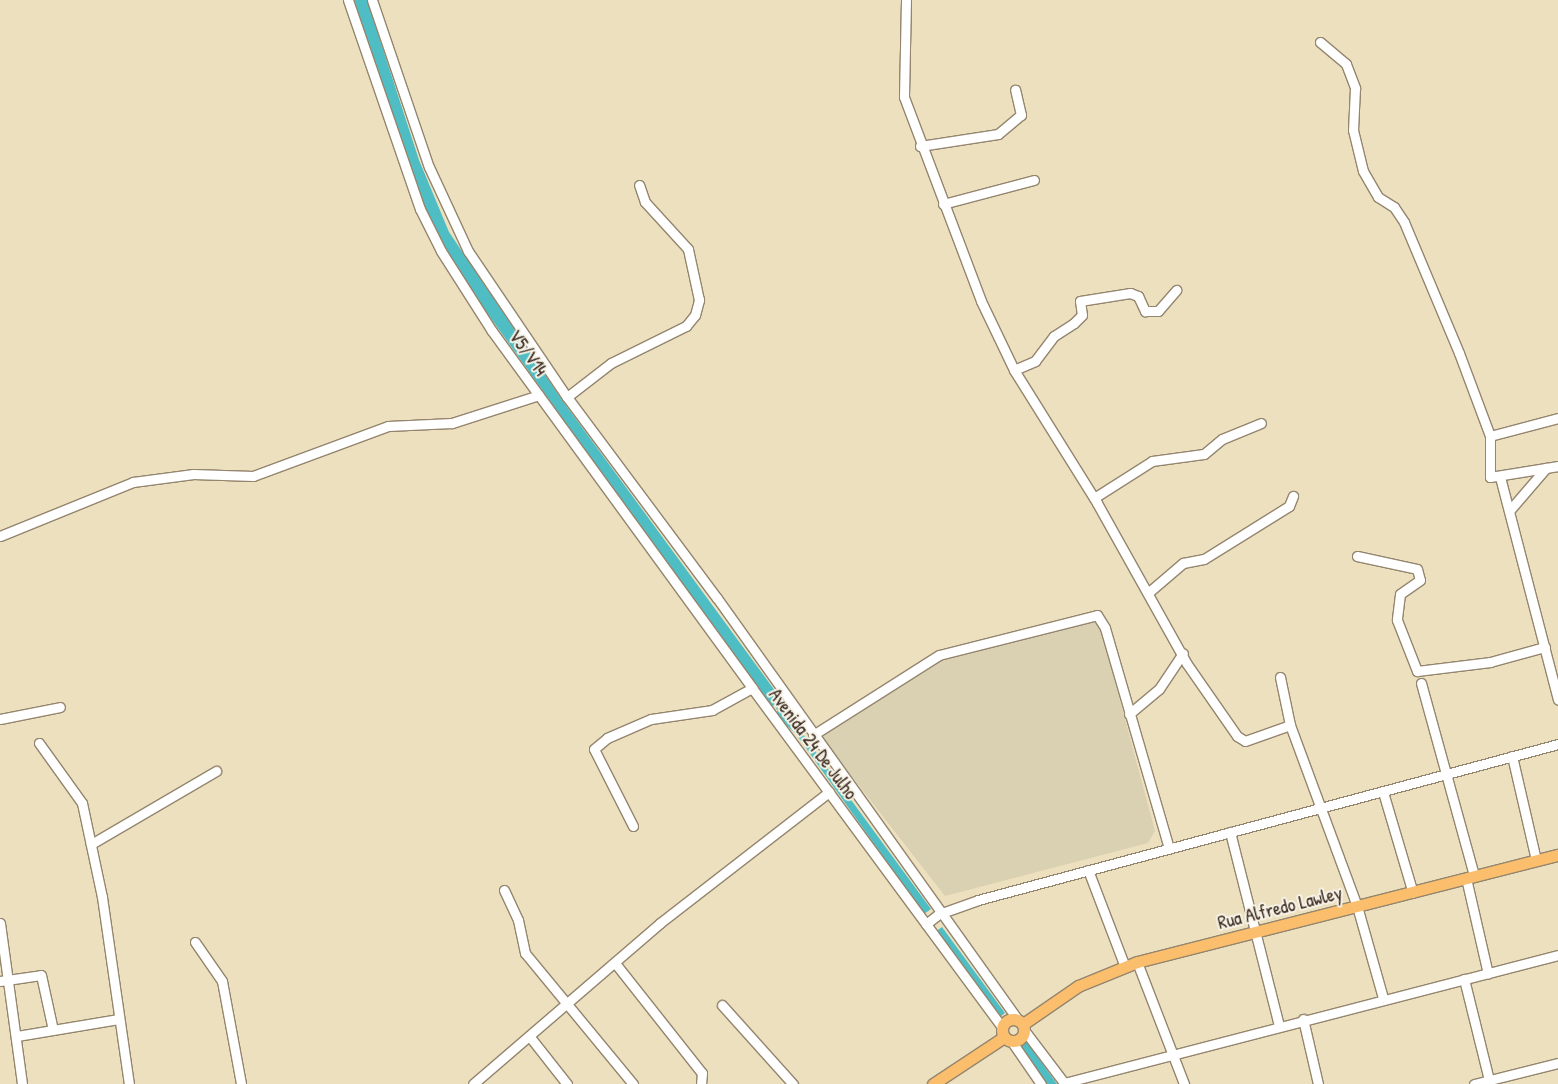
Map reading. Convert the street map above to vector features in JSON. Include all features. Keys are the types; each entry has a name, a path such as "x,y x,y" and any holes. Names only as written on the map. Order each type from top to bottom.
{"main road":[{"name":"Rua Alfredo Lawley","path":"1022,1025 1078,986 1137,962 1558,855"},
{"path":"933,1084 1006,1035 1008,1020 1022,1025 1021,1039 1006,1035"}],"street":[{"name":"V5/V14","path":"348,0 424,218 492,331 752,688"},
{"path":"372,0 408,110 454,224 567,397 813,735 939,914 1065,1083 1303,1019 1558,955"},
{"path":"906,0 903,88 920,146 1014,370 1094,498 1183,653 1240,740 1290,725"},
{"path":"1320,42 1346,64 1355,88 1353,130 1362,172 1378,197 1394,207 1404,222 1490,436 1490,477 1500,477 1558,466"},
{"path":"920,146 998,134 1021,115 1014,90"},
{"path":"943,204 1034,180"},
{"path":"567,397 611,362 686,326 695,315 699,300 688,249 645,202 639,185"},
{"path":"1014,370 1035,360 1054,336 1078,319 1080,301 1130,293 1138,296 1147,312 1162,308 1176,290"},
{"path":"0,536 133,482 193,474 253,476 388,426 452,423 539,395"},
{"path":"1490,436 1558,418"},
{"path":"1094,498 1152,461 1204,454 1222,439 1261,423"},
{"path":"1509,511 1546,468"},
{"path":"1500,477 1558,700"},
{"path":"1149,592 1183,563 1204,559 1289,506 1293,496"},
{"path":"1357,556 1417,569 1420,580 1400,594 1397,620 1417,671 1490,662 1545,647"},
{"path":"813,735 938,655 1089,614 1096,615 1105,628 1169,848"},
{"path":"1129,714 1159,689 1183,653"},
{"path":"1280,677 1290,725 1323,807 1357,906 1384,998"},
{"path":"1420,683 1446,775 1470,877 1488,974"},
{"name":"Avenida 24 De Julho","path":"633,826 594,749 607,738 651,718 712,710 752,688 1041,1084"},
{"path":"0,719 60,706"},
{"path":"39,744 81,800 91,844 129,1084"},
{"path":"926,924 939,914 1088,870 1558,744"},
{"path":"1512,756 1536,860"},
{"path":"91,844 216,771"},
{"path":"473,1084 615,963 829,792"},
{"path":"1383,792 1413,893"},
{"path":"1230,832 1257,932 1279,1026"},
{"path":"1088,870 1125,966"},
{"path":"504,890 518,920 525,953 633,1084"},
{"path":"0,923 3,980 17,1036 22,1084"},
{"path":"195,942 222,981 241,1084"},
{"path":"1137,962 1174,1053 1184,1084"},
{"path":"615,963 702,1074 701,1084"},
{"path":"3,980 42,975 53,1030"},
{"path":"1464,979 1490,1082"},
{"path":"722,1005 793,1084"},
{"path":"17,1036 119,1019"},
{"path":"1303,1019 1318,1084"},
{"path":"530,1037 567,1084"},
{"path":"1474,1084 1490,1082 1558,1063"}],"shaded area":[{"path":"1093,620 1099,622 1155,831 1148,843 945,896 821,737 905,679 944,659"}],"water":[{"path":"354,0 367,0 419,160 449,232 562,400 773,688 780,701 770,708 447,257 422,202"},
{"path":"783,707 931,909 924,914 796,734 774,714"},
{"path":"942,927 1005,1013 1000,1017 935,932"},
{"path":"1027,1042 1057,1084 1046,1084 1020,1047"}],"waterway":[{"path":"774,703 779,711"}]}
